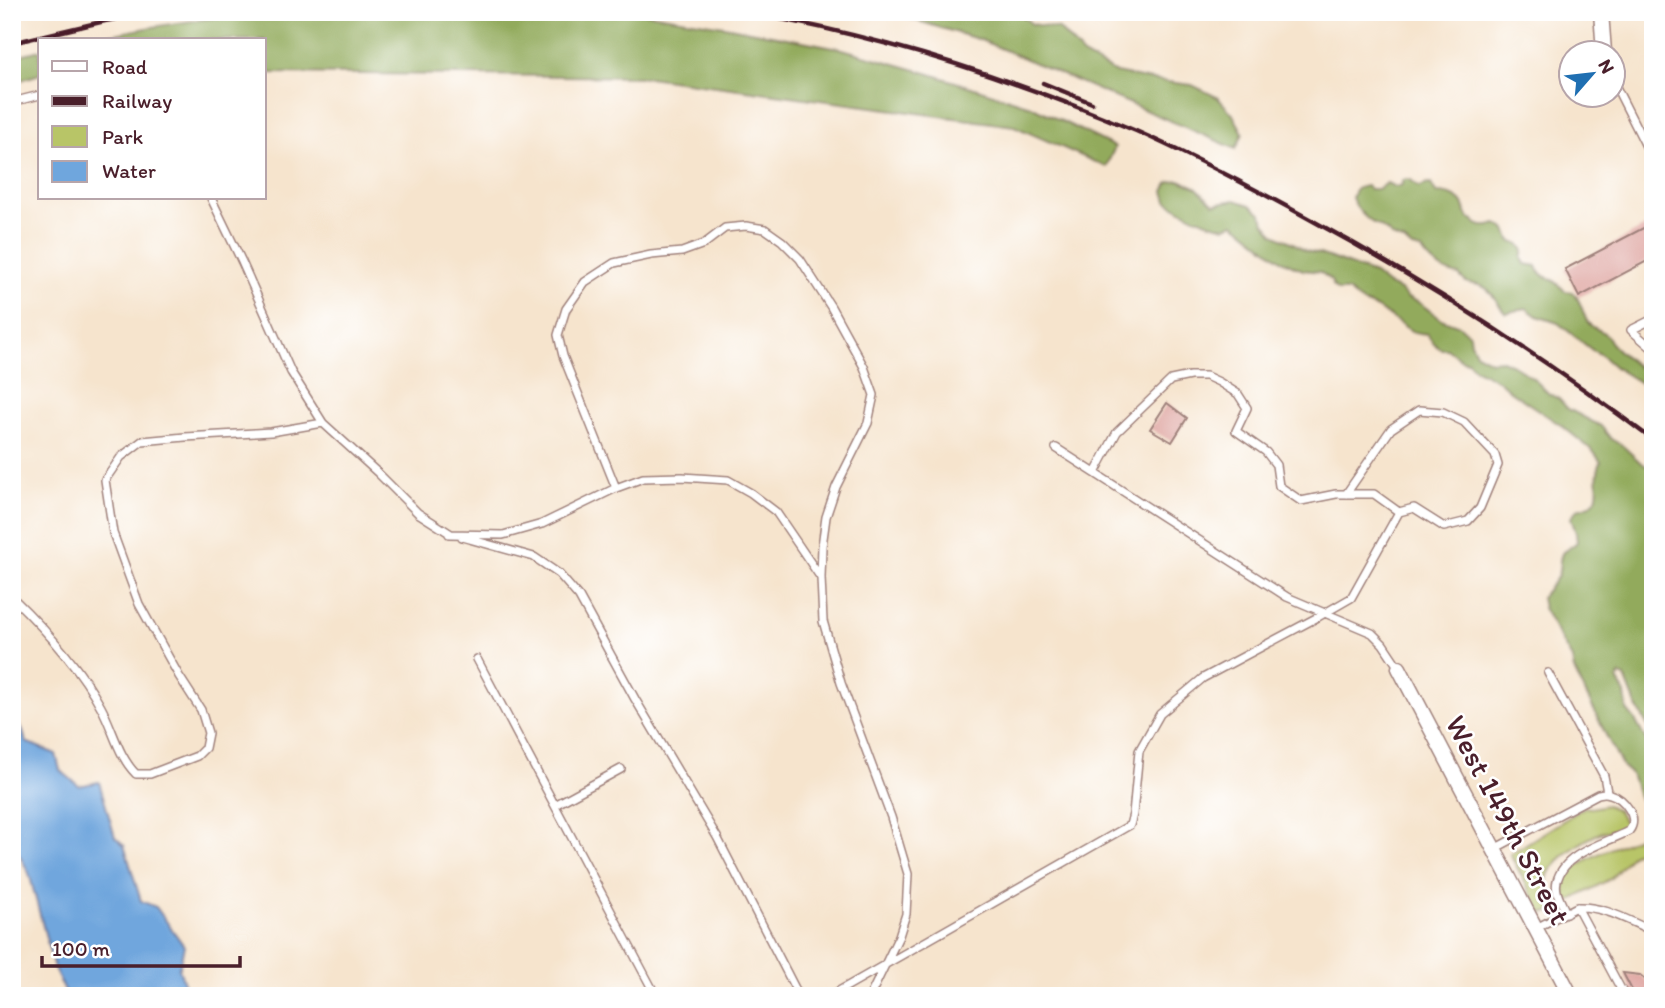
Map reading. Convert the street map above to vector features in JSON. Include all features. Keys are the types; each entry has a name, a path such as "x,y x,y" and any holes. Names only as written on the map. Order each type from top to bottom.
{"street":[{"path":"1601,12 1603,38"},
{"name":"West 149th Street","path":"1399,668 1571,996"}],"lane":[{"path":"12,102 38,96"},
{"path":"1626,107 1653,160"},
{"path":"212,200 291,372 323,423 378,472 418,513 449,534 534,557 559,574 579,597 635,699 718,836 799,996"},
{"path":"616,488 563,356 558,335 566,309 585,282 614,262 682,252 704,244 725,229 746,226 765,229 800,259 831,307 864,367 874,395 868,422 836,487 826,517 821,578 823,621 837,671 891,817 908,874 906,914 899,936 870,996"},
{"path":"1653,319 1631,330 1653,349"},
{"path":"1095,473 1117,432 1171,380 1190,376 1206,376 1238,394 1247,408 1237,431 1266,452 1276,465 1279,486 1301,500 1336,494 1346,494 1374,494 1399,512 1414,509 1444,527 1468,521 1480,508 1498,466 1495,454 1464,422 1443,412 1419,410 1391,429 1346,494"},
{"path":"12,597 75,667 101,706 128,766 136,774 150,774 197,756 205,748 208,733 201,710 139,604 113,533 105,480 121,457 142,441 271,432 323,423"},
{"path":"1056,448 1287,597 1372,633 1384,644 1399,668"},
{"path":"449,534 503,535 542,524 643,478 728,480 776,512 821,578"},
{"path":"830,996 1130,825 1139,751 1160,714 1203,678 1351,598 1399,512"},
{"path":"477,659 656,996"},
{"path":"1548,674 1604,776 1607,792"},
{"path":"555,805 621,769"},
{"path":"1494,849 1598,794 1607,792 1626,804 1632,815 1633,827 1624,834 1576,855 1557,881 1557,890 1566,913"},
{"path":"1577,907 1623,993"},
{"path":"1535,929 1577,907 1598,908 1653,933"}],"green space":[{"path":"266,12 638,12 839,48 1031,106 1115,147 1106,167 1014,126 648,77 266,73 266,38 96,38"},
{"path":"888,12 1017,12 1032,24 1059,29 1083,55 1116,73 1192,85 1217,97 1232,113 1243,133 1236,149 981,40"},
{"path":"38,50 38,75 12,83 12,57"},
{"path":"1406,179 1419,187 1431,184 1436,193 1456,197 1463,204 1470,219 1477,224 1496,224 1504,228 1512,242 1521,246 1524,251 1522,258 1525,264 1537,266 1543,275 1565,291 1573,292 1589,324 1603,332 1615,348 1630,361 1653,376 1653,391 1616,368 1558,323 1537,316 1526,308 1506,313 1487,289 1448,272 1433,263 1422,250 1412,248 1393,237 1364,216 1352,198 1355,191 1361,187 1377,189 1387,183 1395,187 1402,185 1402,181"},
{"path":"1179,180 1196,187 1214,204 1235,200 1250,205 1261,213 1264,222 1274,234 1306,251 1374,274 1441,319 1460,326 1470,335 1476,353 1491,361 1502,360 1517,367 1568,409 1601,426 1611,439 1653,470 1653,735 1636,705 1625,677 1620,675 1617,680 1625,694 1627,710 1653,753 1653,826 1645,805 1638,796 1631,774 1623,767 1607,737 1574,670 1572,659 1543,608 1541,598 1557,578 1563,552 1577,542 1571,518 1577,509 1594,502 1597,497 1597,477 1601,462 1592,450 1562,426 1499,381 1474,368 1468,361 1462,360 1447,349 1441,349 1427,334 1413,332 1377,308 1363,303 1348,291 1338,291 1331,280 1320,272 1303,270 1281,260 1234,223 1225,227 1217,225 1174,206 1167,201 1164,191 1169,182"},
{"path":"1607,805 1618,811 1627,826 1593,836 1559,860 1548,875 1547,883 1558,908 1547,913 1541,912 1510,854 1585,807"},
{"path":"1650,824 1653,826 1653,846 1651,844 1631,855 1612,878 1568,902 1564,889 1567,877 1575,868 1586,860 1645,834"}],"water":[{"path":"12,720 22,728 26,742 56,754 60,770 79,786 99,782 115,837 124,845 141,901 156,907 184,946 179,969 189,996 67,996 54,968 29,873 12,841"}],"building":[{"path":"1653,223 1653,258 1579,297 1565,269"},
{"path":"1167,403 1187,418 1172,442 1150,429"},
{"path":"1623,973 1640,975 1647,981 1653,977 1653,996 1635,996"}],"railway":[{"path":"12,43 154,12"},
{"path":"742,12 843,33 942,60 1040,93 1159,141 1359,246 1446,298 1530,352 1653,440"},
{"path":"1043,83 1092,103"}]}
